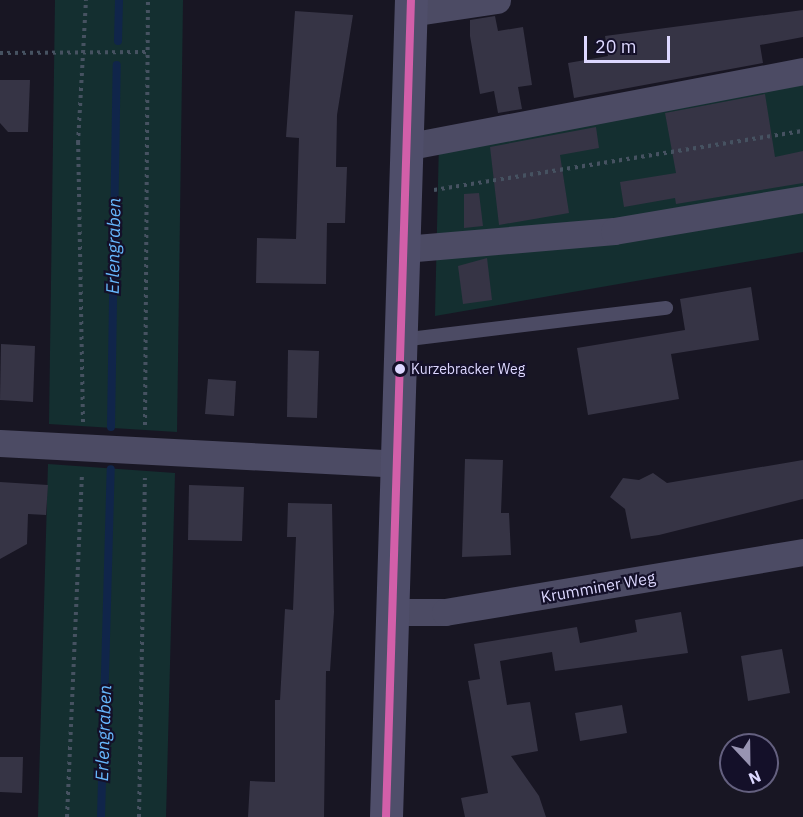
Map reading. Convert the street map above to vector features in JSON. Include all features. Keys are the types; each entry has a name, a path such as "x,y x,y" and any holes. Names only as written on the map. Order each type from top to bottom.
{"main road":[{"path":"386,817 404,249 403,195 411,7"}],"street":[{"path":"411,7 497,0"},
{"path":"405,147 803,71"},
{"path":"404,249 614,231 803,199"},
{"path":"0,443 397,464"},
{"name":"Krumminer Weg","path":"391,612 445,612 803,552"}],"lane":[{"path":"401,340 666,308"}],"path":[{"path":"67,817 83,448 85,291 78,143 86,0"},
{"path":"0,53 147,52 148,0"},
{"path":"403,195 803,131"}],"green space":[{"path":"55,0 183,0 177,432 49,424"},
{"path":"803,79 803,252 435,316 439,141"},
{"path":"48,464 175,473 166,817 38,817"}],"building":[{"path":"803,10 803,37 760,45 763,63 574,98 568,63 608,56 605,36"},
{"path":"295,11 353,15 337,115 336,167 347,167 345,223 327,223 326,284 256,283 257,238 296,239 299,138 286,137"},
{"path":"495,16 498,31 523,27 532,85 518,87 522,109 498,113 494,91 480,94 470,36 470,20"},
{"path":"0,80 30,80 28,132 8,132 0,123"},
{"path":"765,94 775,157 803,151 803,183 676,204 675,198 624,207 620,182 676,173 665,113"},
{"path":"596,127 599,148 560,155 569,213 499,225 490,147"},
{"path":"479,193 483,226 464,228 464,194"},
{"path":"487,258 492,300 463,304 458,266"},
{"path":"751,287 759,340 671,354 679,399 588,415 577,348 685,330 680,299"},
{"path":"1,344 35,346 33,402 0,400"},
{"path":"288,350 319,351 317,418 287,417"},
{"path":"208,379 236,381 234,416 205,414"},
{"path":"465,459 503,460 501,513 509,513 511,555 462,557"},
{"path":"803,460 803,499 659,535 631,539 625,509 610,497 623,478 639,480 653,473 667,483"},
{"path":"0,482 48,485 46,515 28,514 27,544 0,559"},
{"path":"189,485 244,487 242,541 188,540"},
{"path":"288,503 332,504 334,612 330,671 326,671 324,817 248,817 250,781 275,782 275,700 280,700 285,609 293,610 296,537 287,537"},
{"path":"681,612 688,653 555,671 552,652 500,661 507,705 530,702 538,751 511,756 539,796 546,817 465,817 461,798 488,793 468,681 480,679 474,644 577,627 580,643 637,632 635,620"},
{"path":"782,649 790,693 748,701 741,656"},
{"path":"622,705 627,733 580,741 575,713"},
{"path":"0,757 23,757 22,793 0,792"}],"waterway":[{"name":"Erlengraben","path":"118,41 119,0"},
{"name":"Erlengraben","path":"111,427 117,65"},
{"name":"Erlengraben","path":"101,817 111,469"}],"transit line":[{"path":"386,817 411,0"}],"place":[{"name":"Kurzebracker Weg","path":"400,369"}]}
